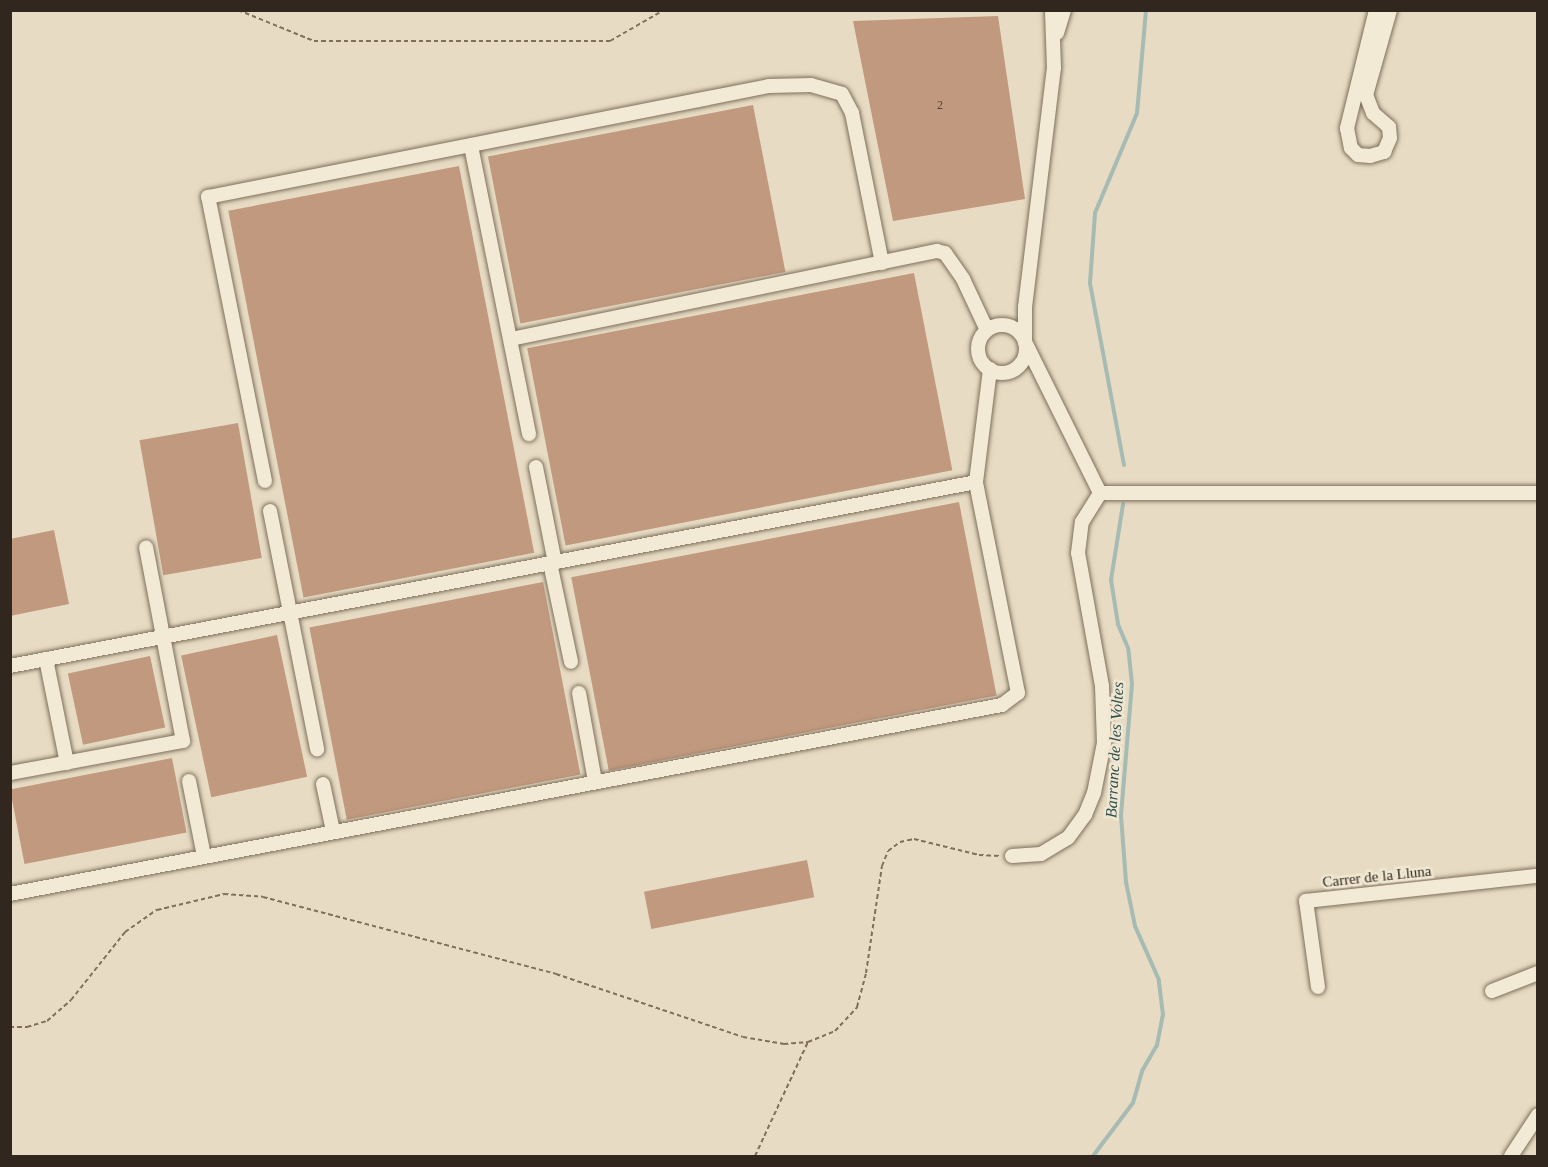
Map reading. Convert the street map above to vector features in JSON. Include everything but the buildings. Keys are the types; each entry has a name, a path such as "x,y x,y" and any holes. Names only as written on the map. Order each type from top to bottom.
{"street":[{"path":"1052,10 1055,40"},
{"path":"511,339 882,263 945,253 987,330 979,352 990,369 1000,373 1015,369 1024,357 1025,307 1055,40 1064,10"},
{"path":"1374,14 1347,128 1351,148 1358,155 1371,156 1384,152 1389,138 1389,127 1373,113 1366,95 1390,10"},
{"path":"265,481 208,197 769,86 811,85 842,94 852,113 882,263"},
{"path":"471,146 529,434"},
{"path":"987,330 1010,326 1025,342 1100,493"},
{"path":"10,894 1002,705 1018,693 976,482 990,369"},
{"path":"536,467 571,662"},
{"path":"10,666 163,635 976,482"},
{"path":"1100,493 1538,493"},
{"path":"1012,856 1041,854 1068,838 1086,815 1094,793 1104,743 1102,686 1078,553 1082,522 1100,493"},
{"path":"270,511 317,749"},
{"path":"10,773 183,741 146,546"},
{"path":"46,659 67,763"},
{"path":"579,693 595,781"},
{"path":"189,781 204,856"},
{"path":"323,784 333,831"},
{"name":"Carrer de la Lluna","path":"1318,987 1306,901 1538,876"},
{"path":"1492,991 1538,974"},
{"path":"1511,1156 1538,1115"}],"path":[{"path":"238,10 314,41 610,42 664,10"},
{"path":"10,1027 27,1028 48,1021 71,1000 125,932 157,910 224,894 263,897 556,974 743,1037 784,1044 807,1042 835,1031 857,1007 866,973 882,866 888,851 900,842 914,839 979,855 1012,856"},
{"path":"754,1156 807,1042"}],"waterway":[{"name":"Barranc de les Voltes","path":"1124,465 1090,283 1095,213 1137,113 1146,10"},
{"name":"Barranc de les Voltes","path":"1093,1156 1133,1103 1142,1071 1157,1045 1163,1015 1159,980 1135,926 1126,882 1121,815 1132,684 1128,648 1118,624 1111,580 1123,504"}]}
